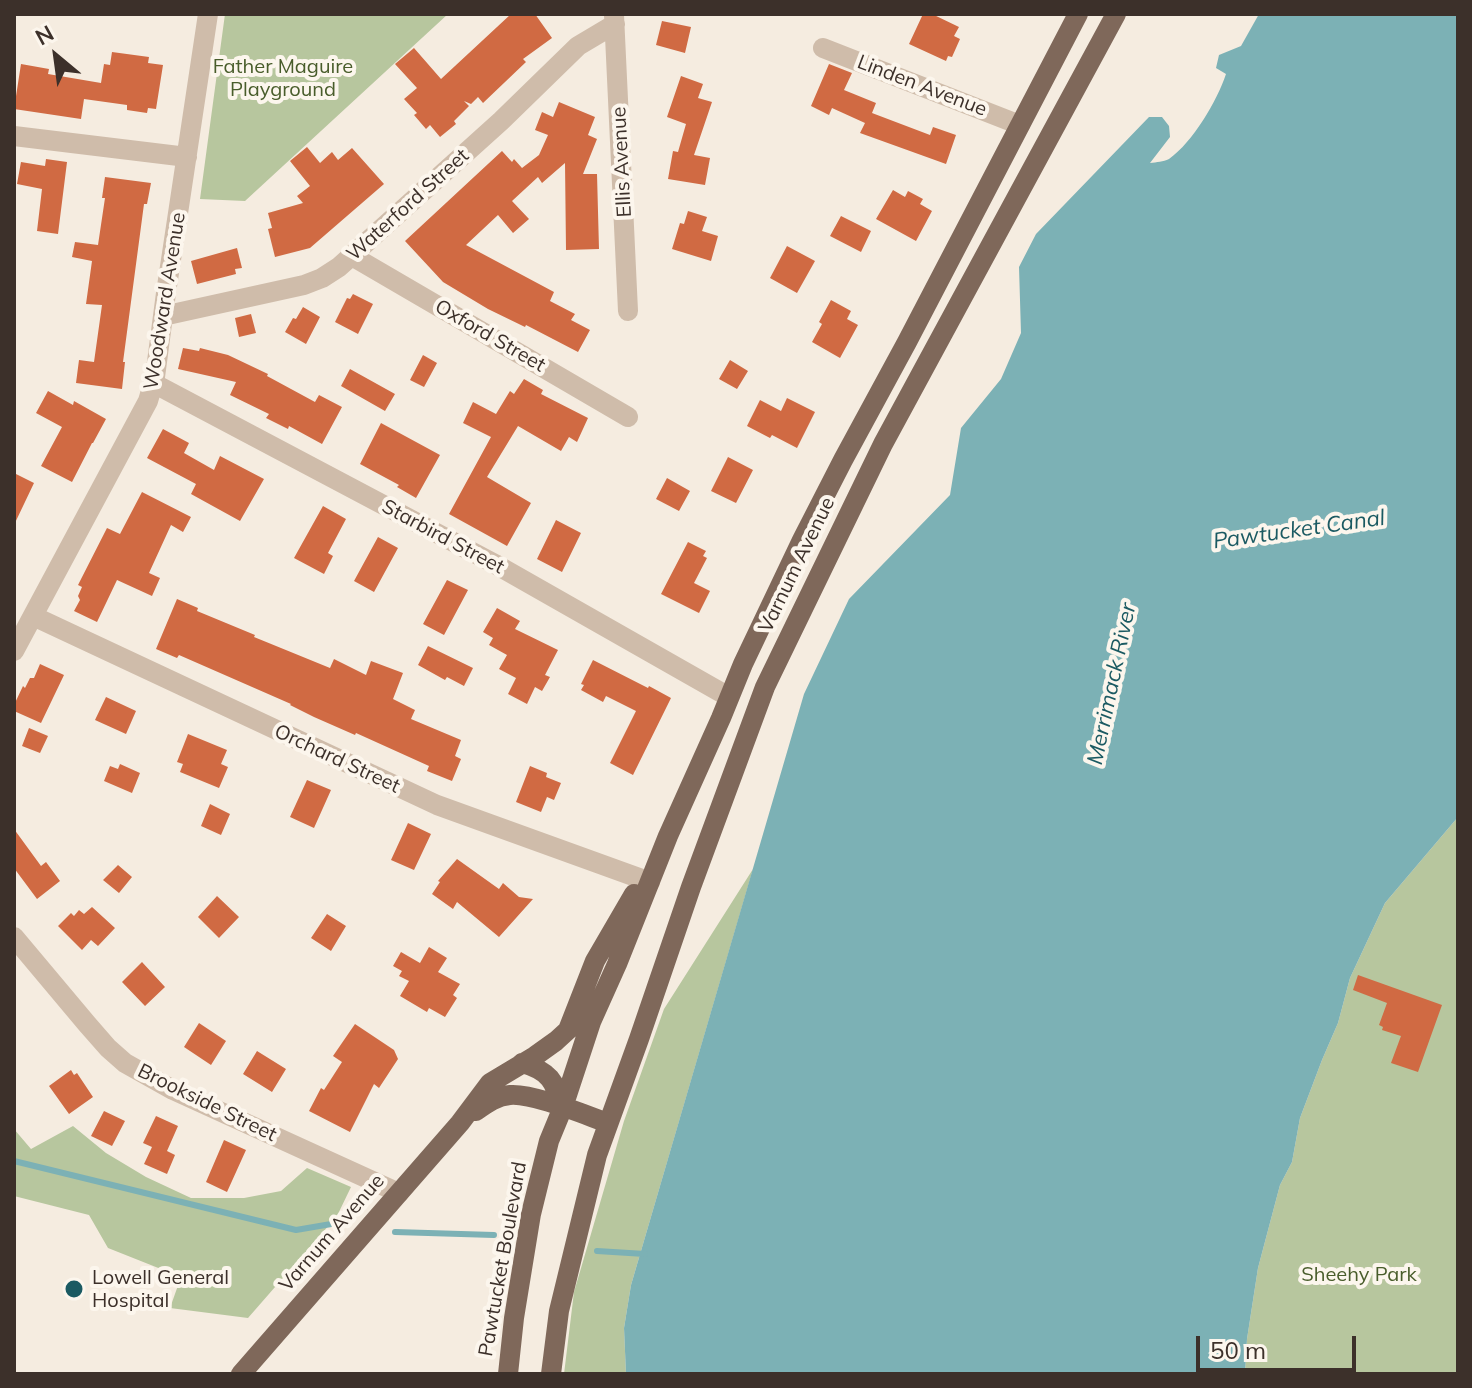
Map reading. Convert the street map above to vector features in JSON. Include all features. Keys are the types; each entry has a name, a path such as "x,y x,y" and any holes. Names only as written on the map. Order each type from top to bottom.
{"main road":[{"name":"Varnum Avenue","path":"563,1107 591,1022 768,610 843,460 1078,14"},
{"name":"Varnum Avenue","path":"460,1123 495,1098 513,1094 608,1123 765,687 883,444 1116,14"},
{"name":"Varnum Avenue","path":"241,1374 460,1123 490,1083 568,1030 595,961 633,895 650,882"},
{"path":"522,1063 547,1074 555,1084 563,1107"},
{"name":"Pawtucket Boulevard","path":"508,1374 531,1214 549,1141 563,1107"},
{"path":"551,1374 559,1311 577,1231 608,1123"}],"street":[{"name":"Woodward Avenue","path":"14,651 148,401 208,14"},
{"name":"Waterford Street","path":"163,316 304,285 322,278 352,256 501,121 578,46 614,19"},
{"name":"Ellis Avenue","path":"614,19 628,311"},
{"name":"Linden Avenue","path":"823,48 1020,125"},
{"path":"14,136 187,157"},
{"name":"Oxford Street","path":"352,256 628,417"},
{"name":"Starbird Street","path":"153,383 495,564 729,697"},
{"name":"Orchard Street","path":"33,616 437,805 650,882"},
{"name":"Brookside Street","path":"14,937 108,1048 125,1063 173,1090 399,1193"}],"green space":[{"name":"Father Maguire Playground","path":"225,14 448,14 245,201 200,199"},
{"name":"Sheehy Park","path":"1458,817 1458,1374 1245,1374 1258,1268 1280,1185 1292,1162 1300,1118 1338,1023 1350,978 1385,903"},
{"path":"753,869 631,1285 624,1328 626,1374 564,1374 574,1292 624,1121 664,1009"},
{"path":"73,1126 106,1153 146,1177 191,1198 244,1198 281,1191 307,1168 351,1187 337,1216 248,1318 170,1308 181,1277 108,1248 89,1215 14,1196 14,1129 31,1149"}],"water":[{"path":"1259,14 1458,14 1458,817 1385,903 1350,978 1338,1023 1300,1118 1292,1162 1280,1185 1258,1268 1245,1374 626,1374 624,1328 631,1285 804,694 849,599 950,495 961,428 1001,379 1021,333 1019,267 1036,234 1149,117 1162,117 1169,126 1170,137 1150,163 1167,160 1178,152 1203,120 1222,85 1226,74 1216,68 1219,55 1241,46"}],"building":[{"path":"511,14 535,14 552,38 523,59 526,62 483,103 478,97 471,104 464,101 469,106 454,121 456,124 440,137 430,125 426,129 404,99 417,88 395,64 414,48 441,79"},
{"path":"923,14 932,14 959,27 954,36 960,39 952,57 948,56 946,61 909,44"},
{"path":"662,21 691,27 685,53 656,45"},
{"path":"112,52 149,57 148,63 163,65 156,109 148,108 147,113 127,110 127,105 84,99 81,119 14,109 21,64 49,69 48,74 101,83 104,64 110,65"},
{"path":"829,64 852,73 844,90 876,103 872,113 930,135 933,127 956,135 946,164 860,133 865,123 832,108 829,115 811,106"},
{"path":"681,76 703,84 698,98 712,102 694,155 710,158 705,185 668,179 673,151 678,152 686,124 667,117"},
{"path":"559,102 595,117 588,135 597,139 583,174 597,174 599,249 566,250 565,163 542,183 538,177 512,201 529,219 513,233 498,215 466,245 554,292 550,301 575,314 571,320 590,330 578,352 488,309 443,282 405,241 502,151 522,168 539,155 548,135 535,130 542,112 553,117"},
{"path":"307,147 320,163 332,152 338,160 352,148 384,184 310,248 275,257 268,229 272,228 268,213 303,203 297,196 310,186 290,161"},
{"path":"46,159 67,162 58,234 37,231 42,189 17,184 21,162 45,166"},
{"path":"105,177 151,183 147,204 144,204 122,389 76,383 79,360 94,362 102,305 86,304 92,261 72,257 75,242 98,245"},
{"path":"893,190 905,197 908,191 923,199 920,204 932,211 916,241 876,219"},
{"path":"688,211 707,217 702,231 718,236 711,261 672,249 680,223 684,224"},
{"path":"841,216 871,231 861,252 830,236"},
{"path":"787,246 815,261 797,293 770,278"},
{"path":"237,248 242,268 235,269 236,274 197,284 191,261"},
{"path":"353,294 373,304 358,334 335,322 347,298 350,299"},
{"path":"831,300 851,311 847,319 858,325 840,358 812,342"},
{"path":"303,307 320,317 306,344 285,332"},
{"path":"251,314 256,333 239,337 235,318"},
{"path":"183,348 199,351 200,348 228,355 315,402 319,395 342,407 322,444 289,426 288,429 266,418 269,414 230,395 236,382 178,369"},
{"path":"423,355 437,363 424,387 410,380"},
{"path":"730,360 748,371 737,389 719,379"},
{"path":"350,369 395,394 385,411 341,386"},
{"path":"524,379 543,390 541,394 588,418 577,442 569,437 561,451 518,426 487,477 531,503 507,546 449,514 491,437 463,423 473,402 496,414 510,391 514,394"},
{"path":"48,391 106,419 72,482 41,466 62,427 36,413"},
{"path":"787,398 815,412 797,448 747,426 760,400 781,411"},
{"path":"381,423 440,455 416,498 360,464"},
{"path":"163,429 189,443 184,453 214,470 220,456 264,479 240,521 191,494 196,484 147,458"},
{"path":"728,457 753,470 736,503 711,491"},
{"path":"14,473 34,483 14,525"},
{"path":"667,478 690,491 679,511 656,499"},
{"path":"142,492 191,517 183,532 171,525 149,573 160,578 152,596 117,580 97,622 74,611 82,587 78,585 107,528 120,534"},
{"path":"323,506 346,519 328,553 333,556 324,574 294,558"},
{"path":"556,520 581,533 562,572 537,559"},
{"path":"378,537 398,548 374,592 354,581"},
{"path":"688,542 706,551 703,556 707,558 694,583 710,591 699,613 661,594"},
{"path":"447,580 468,590 444,635 423,624"},
{"path":"177,599 254,637 330,668 334,659 366,675 371,661 403,673 393,699 415,710 411,719 461,740 455,756 461,759 452,781 427,771 429,766 314,717 291,704 179,655 177,658 156,649"},
{"path":"497,608 520,621 515,629 558,650 545,675 550,677 542,691 535,687 527,704 508,694 516,678 499,669 507,655 489,645 493,638 483,632"},
{"path":"428,646 473,668 464,686 447,677 445,680 418,665"},
{"path":"593,660 671,698 633,775 610,763 636,711 606,696 603,702 581,690"},
{"path":"40,664 64,675 41,723 14,711 23,686 25,688 30,678 34,678"},
{"path":"106,697 136,711 126,734 95,720"},
{"path":"29,728 48,736 40,753 22,746"},
{"path":"188,734 227,750 221,764 228,767 219,788 180,772 183,764 177,762"},
{"path":"120,764 140,773 132,793 104,781 110,766 118,769"},
{"path":"530,766 561,783 554,800 547,797 541,812 516,802"},
{"path":"307,780 331,790 314,828 290,817"},
{"path":"210,804 230,814 221,835 201,826"},
{"path":"408,823 431,834 414,870 391,860"},
{"path":"14,829 41,866 46,862 60,881 37,899 14,868"},
{"path":"457,859 499,889 503,883 519,897 533,899 499,937 457,902 453,909 432,894 438,881"},
{"path":"118,865 132,877 119,893 103,880"},
{"path":"217,896 239,917 219,938 198,917"},
{"path":"92,907 115,928 98,946 91,940 82,950 58,926 71,913 74,916 79,910 84,914"},
{"path":"327,914 346,926 331,951 311,938"},
{"path":"429,947 447,958 438,972 460,984 453,995 457,998 445,1017 429,1008 427,1012 400,996 409,981 399,976 402,971 393,966 401,952 420,963"},
{"path":"142,962 165,987 145,1006 122,982"},
{"path":"1358,975 1442,1005 1418,1072 1391,1063 1401,1036 1382,1030 1383,1027 1379,1025 1387,1003 1353,990"},
{"path":"199,1023 226,1041 211,1065 184,1047"},
{"path":"355,1024 394,1050 398,1059 379,1088 374,1084 350,1132 309,1111 321,1088 324,1090 342,1062 333,1056"},
{"path":"257,1051 286,1069 272,1092 243,1074"},
{"path":"71,1070 74,1075 77,1073 93,1097 69,1114 49,1086"},
{"path":"104,1111 125,1121 112,1146 91,1136"},
{"path":"156,1116 178,1126 167,1151 175,1155 167,1174 144,1164 152,1147 143,1143"},
{"path":"224,1140 246,1150 227,1192 206,1182"}],"waterway":[{"path":"14,1161 296,1230 337,1223"},
{"path":"395,1232 494,1235"},
{"path":"597,1251 645,1254"}],"place":[{"name":"Lowell General Hospital","path":"74,1289"}],"water label":[{"name":"Pawtucket Canal","path":"1299,530"},
{"name":"Merrimack River","path":"1112,684"}]}
